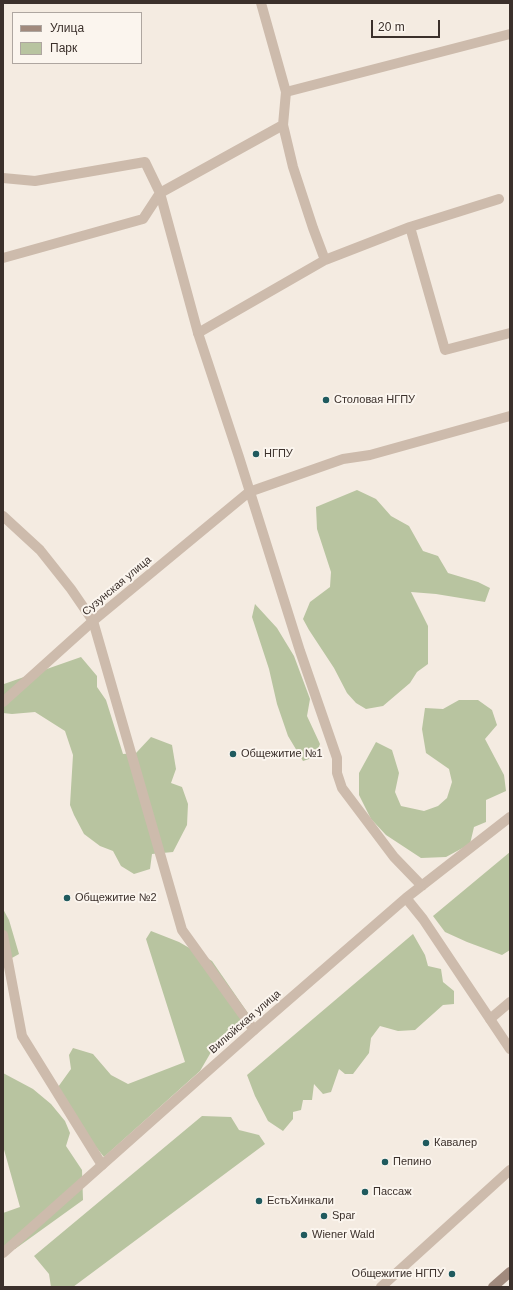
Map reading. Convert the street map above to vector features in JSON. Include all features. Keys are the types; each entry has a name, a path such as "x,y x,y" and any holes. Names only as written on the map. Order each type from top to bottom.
{"main road":[{"path":"494,1287 510,1272"}],"street":[{"path":"261,3 286,92 283,125 296,174 325,260"},
{"path":"286,92 510,34"},
{"path":"3,258 143,220 160,193 283,125"},
{"path":"3,178 35,181 145,162 160,193 198,333 300,651 337,758 337,773 342,788 394,857 422,886"},
{"path":"198,333 325,260 410,227 498,199"},
{"path":"410,227 445,350 510,333"},
{"path":"249,492 343,459 370,455 510,416"},
{"name":"Сузунская улица","path":"3,702 93,621 249,492"},
{"path":"3,516 40,550 71,589 93,621 182,930 254,1030"},
{"name":"Вилюйская улица","path":"3,1253 254,1030 406,898 510,817"},
{"path":"406,898 423,919 510,1049"},
{"path":"3,935 22,1036 102,1165"},
{"path":"490,1019 510,1002"},
{"path":"381,1287 510,1170"}],"green space":[{"path":"357,490 376,499 391,516 409,526 423,551 438,556 448,573 478,582 490,588 485,602 436,594 411,592 428,626 428,664 417,672 410,683 383,706 366,709 356,703 347,693 334,668 303,619 310,602 330,587 331,572 317,529 316,507"},
{"path":"255,604 277,628 294,656 310,699 307,716 320,744 315,757 303,761 288,736 277,704 269,669 252,617"},
{"path":"81,657 97,676 97,687 106,700 123,754 136,753 151,737 172,745 176,769 171,783 182,787 188,804 187,825 173,852 152,854 150,869 134,874 121,866 113,851 100,846 84,834 74,815 70,805 73,755 65,731 35,712 12,714 3,713 4,684"},
{"path":"459,700 478,700 492,710 497,725 485,739 504,775 506,791 486,800 486,822 474,827 470,844 446,857 421,858 386,835 371,819 359,795 359,773 376,742 392,750 399,773 395,792 401,806 424,811 438,806 447,798 452,782 449,769 426,753 422,729 425,708 443,709"},
{"path":"510,852 510,950 502,955 445,932 433,916"},
{"path":"3,909 9,920 19,954 3,963"},
{"path":"151,931 179,942 212,961 252,1019 240,1030 229,1029 214,1047 200,1071 104,1157 53,1094 71,1069 69,1055 73,1048 93,1054 111,1075 128,1084 185,1062 146,939"},
{"path":"413,934 425,955 428,966 441,969 443,982 454,991 454,1004 443,1005 415,1030 398,1031 380,1026 371,1038 369,1053 353,1074 345,1074 339,1069 331,1092 323,1094 314,1084 312,1100 303,1100 301,1110 293,1112 293,1119 283,1131 268,1121 255,1096 247,1075"},
{"path":"3,1073 33,1089 51,1104 65,1121 70,1133 66,1146 82,1170 83,1200 15,1249 3,1249 3,1213 20,1207 3,1146"},
{"path":"202,1116 231,1117 239,1130 259,1135 265,1144 73,1287 51,1287 49,1274 34,1256"}],"place":[{"name":"Столовая НГПУ","path":"326,400"},
{"name":"НГПУ","path":"256,454"},
{"name":"Общежитие №1","path":"233,754"},
{"name":"Общежитие №2","path":"67,898"},
{"name":"Кавалер","path":"426,1143"},
{"name":"Пепино","path":"385,1162"},
{"name":"Пассаж","path":"365,1192"},
{"name":"ЕстьХинкали","path":"259,1201"},
{"name":"Spar","path":"324,1216"},
{"name":"Wiener Wald","path":"304,1235"},
{"name":"Общежитие НГПУ","path":"452,1274"}]}
